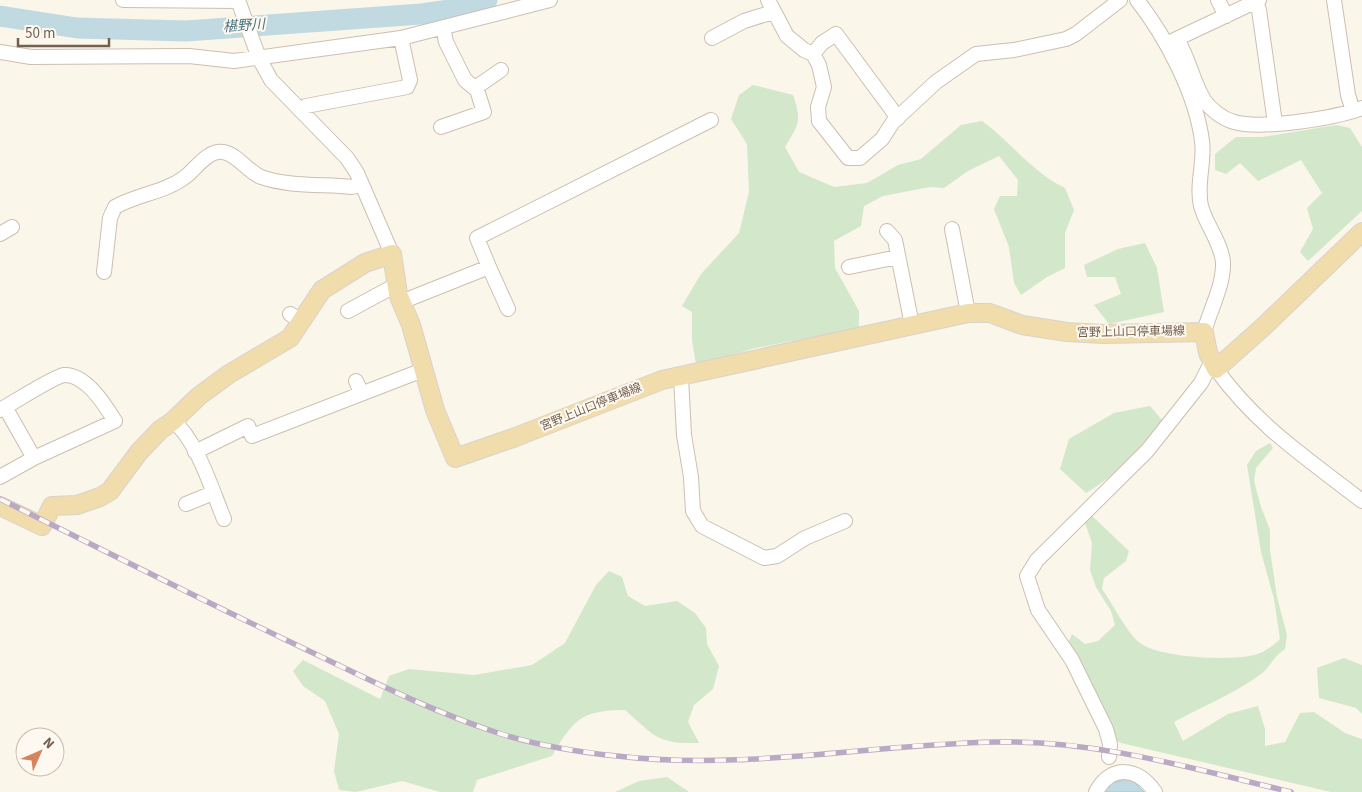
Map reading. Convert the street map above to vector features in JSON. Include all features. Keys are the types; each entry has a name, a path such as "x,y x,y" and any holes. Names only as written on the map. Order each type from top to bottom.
{"main road":[{"path":"1204,332 1214,365 1262,328 1362,232"},
{"name":"宮野上山口停車場線","path":"392,254 396,285 401,302 411,325 435,410 455,458 513,438 615,396 662,380 681,377 732,363 968,313 990,313 1022,325 1067,332 1104,334 1204,332"},
{"path":"0,506 42,526 52,506 77,504 100,497 110,491 139,452 160,430 173,421 199,396 229,374 290,338 296,318 322,290 365,263 392,254"}],"street":[{"path":"123,0 239,2 257,54 271,80 347,158 362,184 392,254"},
{"path":"0,52 31,57 128,54 189,56 234,61 257,54 401,38 550,0"},
{"path":"712,38 770,6 787,36 804,50 813,54 819,65 824,87 818,107 819,121 848,158 860,158 936,82 976,54 1014,50 1066,38 1076,34 1120,0"},
{"path":"1137,0 1173,42 1187,55 1204,100 1222,118 1235,123 1275,123 1306,120 1358,109 1348,95 1334,0"},
{"path":"1218,0 1226,16"},
{"path":"1173,42 1258,1 1275,123"},
{"path":"441,127 484,112 475,88 465,80 446,42 442,28"},
{"path":"813,54 822,43 836,34 898,118"},
{"path":"300,110 306,106 407,87 410,80 401,38"},
{"path":"1173,42 1196,115 1202,142 1199,186 1201,205 1219,246 1223,263 1219,286 1204,332"},
{"path":"475,88 501,70"},
{"path":"508,308 477,238 711,120"},
{"path":"104,272 110,218 115,207 164,189 186,177 214,154 222,152 232,156 246,169 276,181 352,188 362,184"},
{"path":"952,229 968,313"},
{"path":"887,231 895,240 912,325"},
{"path":"849,267 898,257"},
{"path":"401,302 489,267"},
{"path":"348,311 396,285"},
{"path":"1096,792 1107,777 1110,744 1106,729 1072,660 1040,614 1027,576 1036,560 1147,451 1214,365 1248,410 1270,430 1362,501"},
{"path":"195,452 248,426 252,436 359,386 423,370"},
{"path":"0,477 34,458 115,421 107,407 75,376 62,375 3,409 34,458"},
{"path":"681,377 684,435 691,476 693,511 702,526 764,558 777,556 805,538 845,521"},
{"path":"173,421 179,426 195,452 224,519"},
{"path":"186,504 213,493"},
{"path":"1109,757 1155,792"},
{"path":"1107,777 1125,771"}],"green space":[{"path":"753,85 793,95 798,111 798,122 785,147 799,172 834,187 867,183 898,165 921,159 961,125 982,121 1032,166 1053,182 1065,188 1074,210 1065,233 1065,268 1047,277 1021,295 1014,283 1009,247 994,209 1000,196 1017,196 1018,180 999,156 968,171 944,188 930,187 883,196 864,206 861,226 834,241 835,268 859,311 859,328 756,348 696,365 692,340 692,312 682,306 701,274 739,233 749,192 747,144 731,119 739,95"},
{"path":"1336,125 1350,128 1362,147 1362,211 1308,261 1300,252 1313,229 1307,208 1322,193 1301,160 1258,181 1240,163 1226,174 1215,170 1215,154 1236,137 1262,137"},
{"path":"1145,243 1157,268 1164,312 1109,324 1094,305 1121,294 1115,277 1087,277 1084,265 1118,249"},
{"path":"1150,406 1162,420 1118,470 1097,486 1086,493 1060,469 1069,439 1114,413"},
{"path":"1270,443 1273,448 1256,468 1254,481 1270,530 1270,550 1277,597 1287,635 1285,649 1277,655 1264,671 1251,681 1174,722 1183,741 1228,714 1258,706 1265,729 1265,746 1285,742 1300,713 1314,712 1345,733 1362,739 1362,792 1331,792 1121,743 1114,739 1092,684 1069,641 1072,634 1085,644 1098,641 1115,625 1111,611 1096,587 1090,570 1092,543 1084,520 1090,514 1129,551 1126,561 1104,578 1102,589 1125,625 1140,643 1163,652 1179,655 1229,658 1257,654 1268,649 1280,639 1274,599 1261,552 1247,465 1256,451"},
{"path":"609,571 622,577 628,596 645,606 677,601 695,613 706,628 707,644 719,666 713,689 694,705 688,722 699,743 665,740 650,732 625,710 610,710 588,715 580,720 566,734 552,756 477,780 473,792 440,792 402,781 356,792 339,790 334,771 339,734 325,701 303,686 293,671 303,660 380,699 389,676 409,669 474,675 532,665 565,643 596,585"},
{"path":"1344,658 1362,665 1362,714 1356,708 1319,698 1317,668"},
{"path":"667,777 689,792 615,792 639,781"}],"water":[{"path":"1127,779 1134,782 1144,792 1103,792 1111,783"}],"waterway":[{"name":"椹野川","path":"0,16 77,28 186,31 421,14 463,8 487,0"}],"railway":[{"path":"0,499 391,690 443,713 498,733 542,744 617,756 665,760 712,760 760,759 950,744 1035,743 1072,746 1146,758 1291,792"}]}
